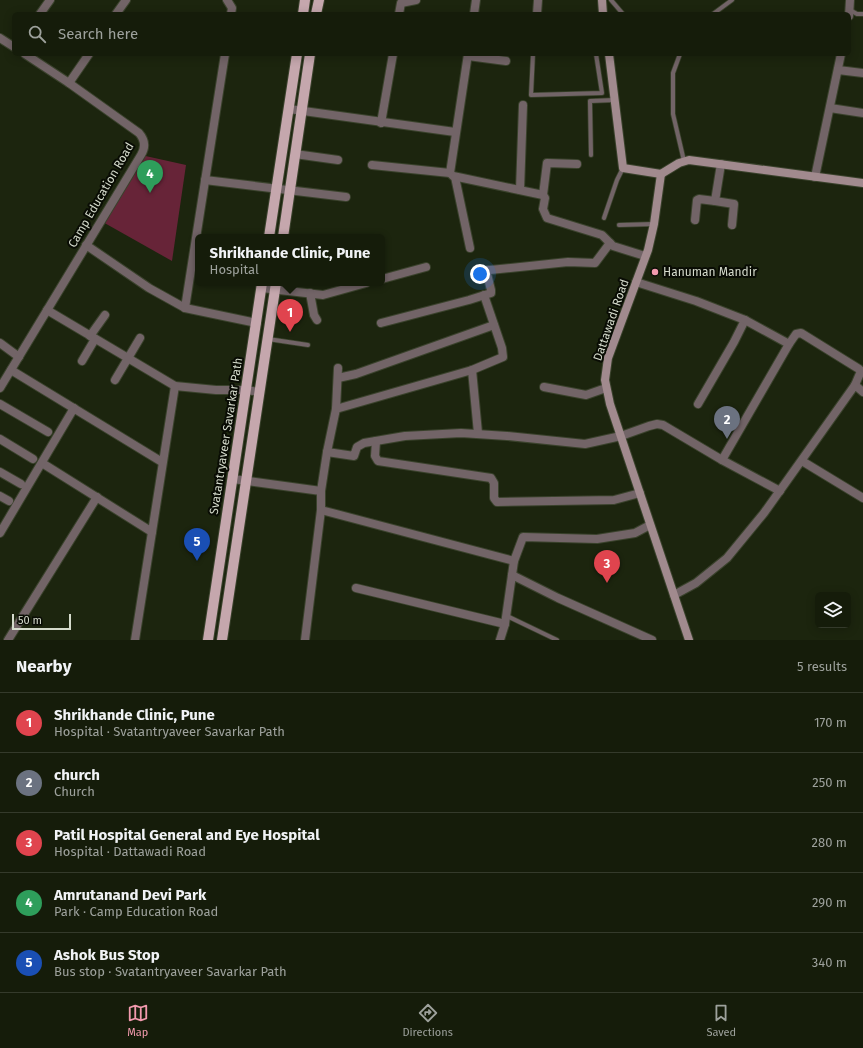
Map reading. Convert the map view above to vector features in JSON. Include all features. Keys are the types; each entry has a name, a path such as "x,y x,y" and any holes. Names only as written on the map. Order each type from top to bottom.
{"main road":[{"path":"303,12 305,0"},
{"path":"316,12 318,0"},
{"path":"269,234 297,56"},
{"path":"283,234 310,56"},
{"name":"Svatantryaveer Savarkar Path","path":"208,640 262,286"},
{"path":"222,640 276,286"}],"street":[{"path":"41,12 50,0"},
{"path":"117,12 126,0"},
{"path":"399,12 401,3 416,0"},
{"path":"474,12 476,0"},
{"path":"537,12 538,0"},
{"path":"602,0 603,12"},
{"path":"850,0 850,12"},
{"path":"230,1 231,12"},
{"path":"0,38 12,46"},
{"name":"Camp Education Road","path":"0,388 141,155 144,144 143,138 139,133 28,56"},
{"path":"69,83 88,56"},
{"path":"197,234 225,56"},
{"path":"381,123 393,56"},
{"path":"468,56 455,132 453,175 470,248"},
{"path":"474,56 506,61"},
{"path":"609,56 623,168 662,174 679,163 689,160 863,183"},
{"path":"815,176 841,56"},
{"path":"838,70 863,73"},
{"path":"520,190 524,105"},
{"path":"830,108 863,113"},
{"path":"289,109 381,123 455,132"},
{"path":"295,154 338,160"},
{"path":"577,164 547,163 543,195 545,198 543,209 547,218 602,234 617,248 645,256"},
{"path":"715,201 721,164"},
{"path":"372,165 453,175 543,195"},
{"name":"Dattawadi Road","path":"662,174 654,224 645,256 608,358 604,380 610,404 688,640"},
{"path":"205,180 346,197"},
{"path":"696,220 697,200 715,201 734,204 732,225"},
{"path":"380,323 492,292 487,274 488,270 568,262 595,263 610,243"},
{"path":"185,308 195,244"},
{"path":"86,245 149,288 185,308 256,323"},
{"path":"385,278 426,267"},
{"path":"636,282 696,301 745,320 790,344"},
{"path":"276,286 324,295 356,286"},
{"path":"310,293 314,315 317,320"},
{"path":"336,409 472,370 503,357 502,348 484,295"},
{"path":"47,310 175,386 259,392"},
{"path":"82,361 105,315"},
{"path":"698,404 745,320"},
{"path":"338,378 356,374 494,325"},
{"path":"674,595 696,583 727,558 764,513 802,461 855,385 861,371 801,333 796,334 722,460"},
{"path":"115,380 140,338"},
{"path":"0,343 18,356"},
{"path":"306,640 321,510 321,491 336,409 338,368"},
{"path":"11,370 162,462"},
{"path":"472,370 478,433"},
{"path":"855,385 863,392"},
{"path":"135,640 175,386"},
{"path":"544,387 586,395 606,388"},
{"path":"0,404 48,432"},
{"path":"0,533 74,408"},
{"path":"327,452 354,456 359,445 376,441 405,436 461,433 478,433 585,444 621,436 649,426 663,425 722,460 780,491"},
{"path":"0,439 33,459"},
{"path":"376,441 375,456 378,461 491,478 494,484 494,498 498,502 614,500 640,494"},
{"path":"802,461 863,498"},
{"path":"42,463 152,532"},
{"path":"0,472 21,484"},
{"path":"233,479 321,491"},
{"path":"0,496 9,501"},
{"path":"8,640 97,497"},
{"path":"321,510 514,561"},
{"path":"500,640 506,620 514,561 523,537 597,539 635,533 650,525"},
{"path":"512,575 558,598 652,640"},
{"path":"356,588 506,620"},
{"path":"0,637 5,640"}],"lane":[{"path":"611,0 621,12"},
{"path":"716,12 730,1"},
{"path":"851,13 863,14"},
{"path":"532,56 531,95 602,93 596,56"},
{"path":"679,56 673,73 673,114 684,161"},
{"path":"591,155 590,100 615,100"},
{"path":"604,218 617,180 623,168"},
{"path":"619,225 654,224"},
{"path":"268,339 308,344"},
{"path":"506,620 557,640"}],"shaded area":[{"path":"141,155 186,165 172,261 101,221"}],"place":[{"name":"Amrutanand Devi Park","path":"150,193"},
{"name":"Hanuman Mandir","path":"655,272"},
{"name":"Shrikhande Clinic, Pune","path":"290,332"},
{"name":"church","path":"727,439"},
{"name":"Ashok Bus Stop","path":"197,561"},
{"name":"Patil Hospital General and Eye Hospital","path":"607,583"}]}
